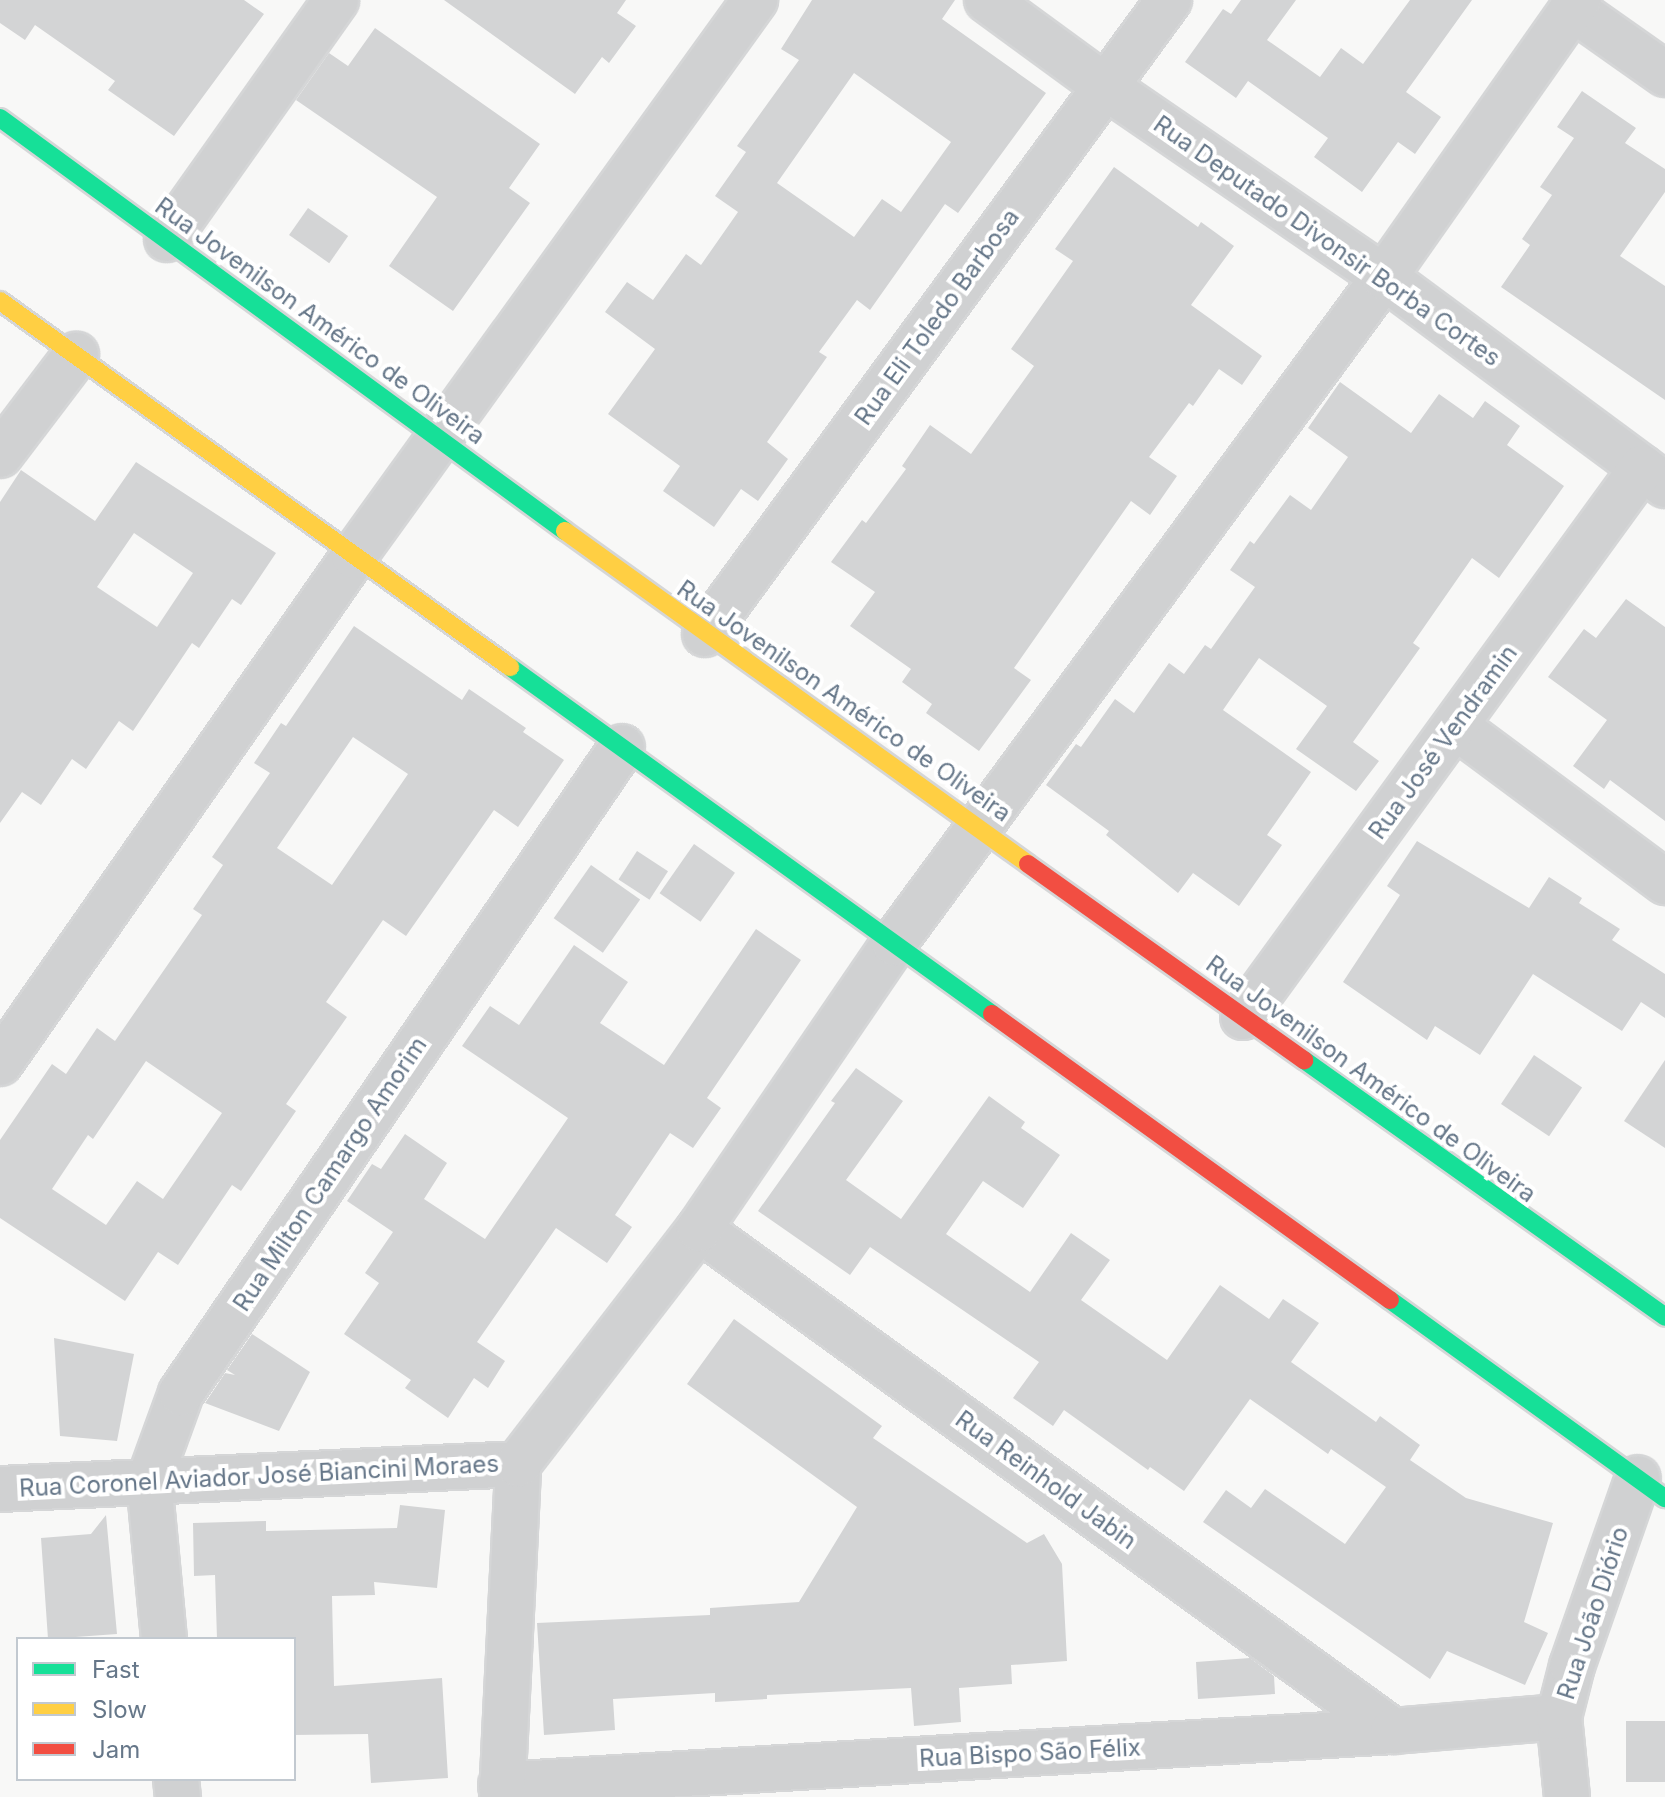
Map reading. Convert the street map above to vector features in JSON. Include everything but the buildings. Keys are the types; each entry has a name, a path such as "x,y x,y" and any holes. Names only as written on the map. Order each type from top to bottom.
{"main road":[{"name":"Rua Jovenilson Américo de Oliveira","path":"0,118 440,437 705,634 981,827 1665,1317"},
{"path":"0,301 1651,1488"}],"street":[{"path":"167,239 336,0"},
{"path":"0,1063 354,556 755,0"},
{"name":"Rua Deputado Divonsir Borba Cortes","path":"987,0 1106,87 1384,277 1654,477"},
{"name":"Rua Eli Toledo Barbosa","path":"705,634 1169,0"},
{"path":"502,1791 518,1464 699,1229 894,943 1384,277 1576,5 1665,74"},
{"path":"0,455 76,355"},
{"name":"Rua José Vendramin","path":"1243,1017 1455,726 1654,477"},
{"path":"1455,726 1665,882"},
{"name":"Rua Milton Camargo Amorim","path":"164,1637 149,1481 181,1393 622,747"},
{"name":"Rua Reinhold Jabin","path":"699,1229 1393,1731"},
{"name":"Rua Coronel Aviador José Biancini Moraes","path":"0,1489 518,1464"},
{"name":"Rua João Diório","path":"1567,1797 1559,1717 1572,1666 1651,1488"},
{"name":"Rua Bispo São Félix","path":"502,1791 1559,1717"}],"traffic: fast":[{"path":"0,118 565,531"},
{"path":"510,667 992,1014"},
{"path":"1304,1060 1665,1317"},
{"path":"1390,1300 1665,1498"}],"traffic: slow":[{"path":"0,301 510,667"},
{"path":"565,531 1028,864"}],"traffic: jam":[{"path":"1028,864 1304,1060"},
{"path":"992,1014 1390,1300"}]}
